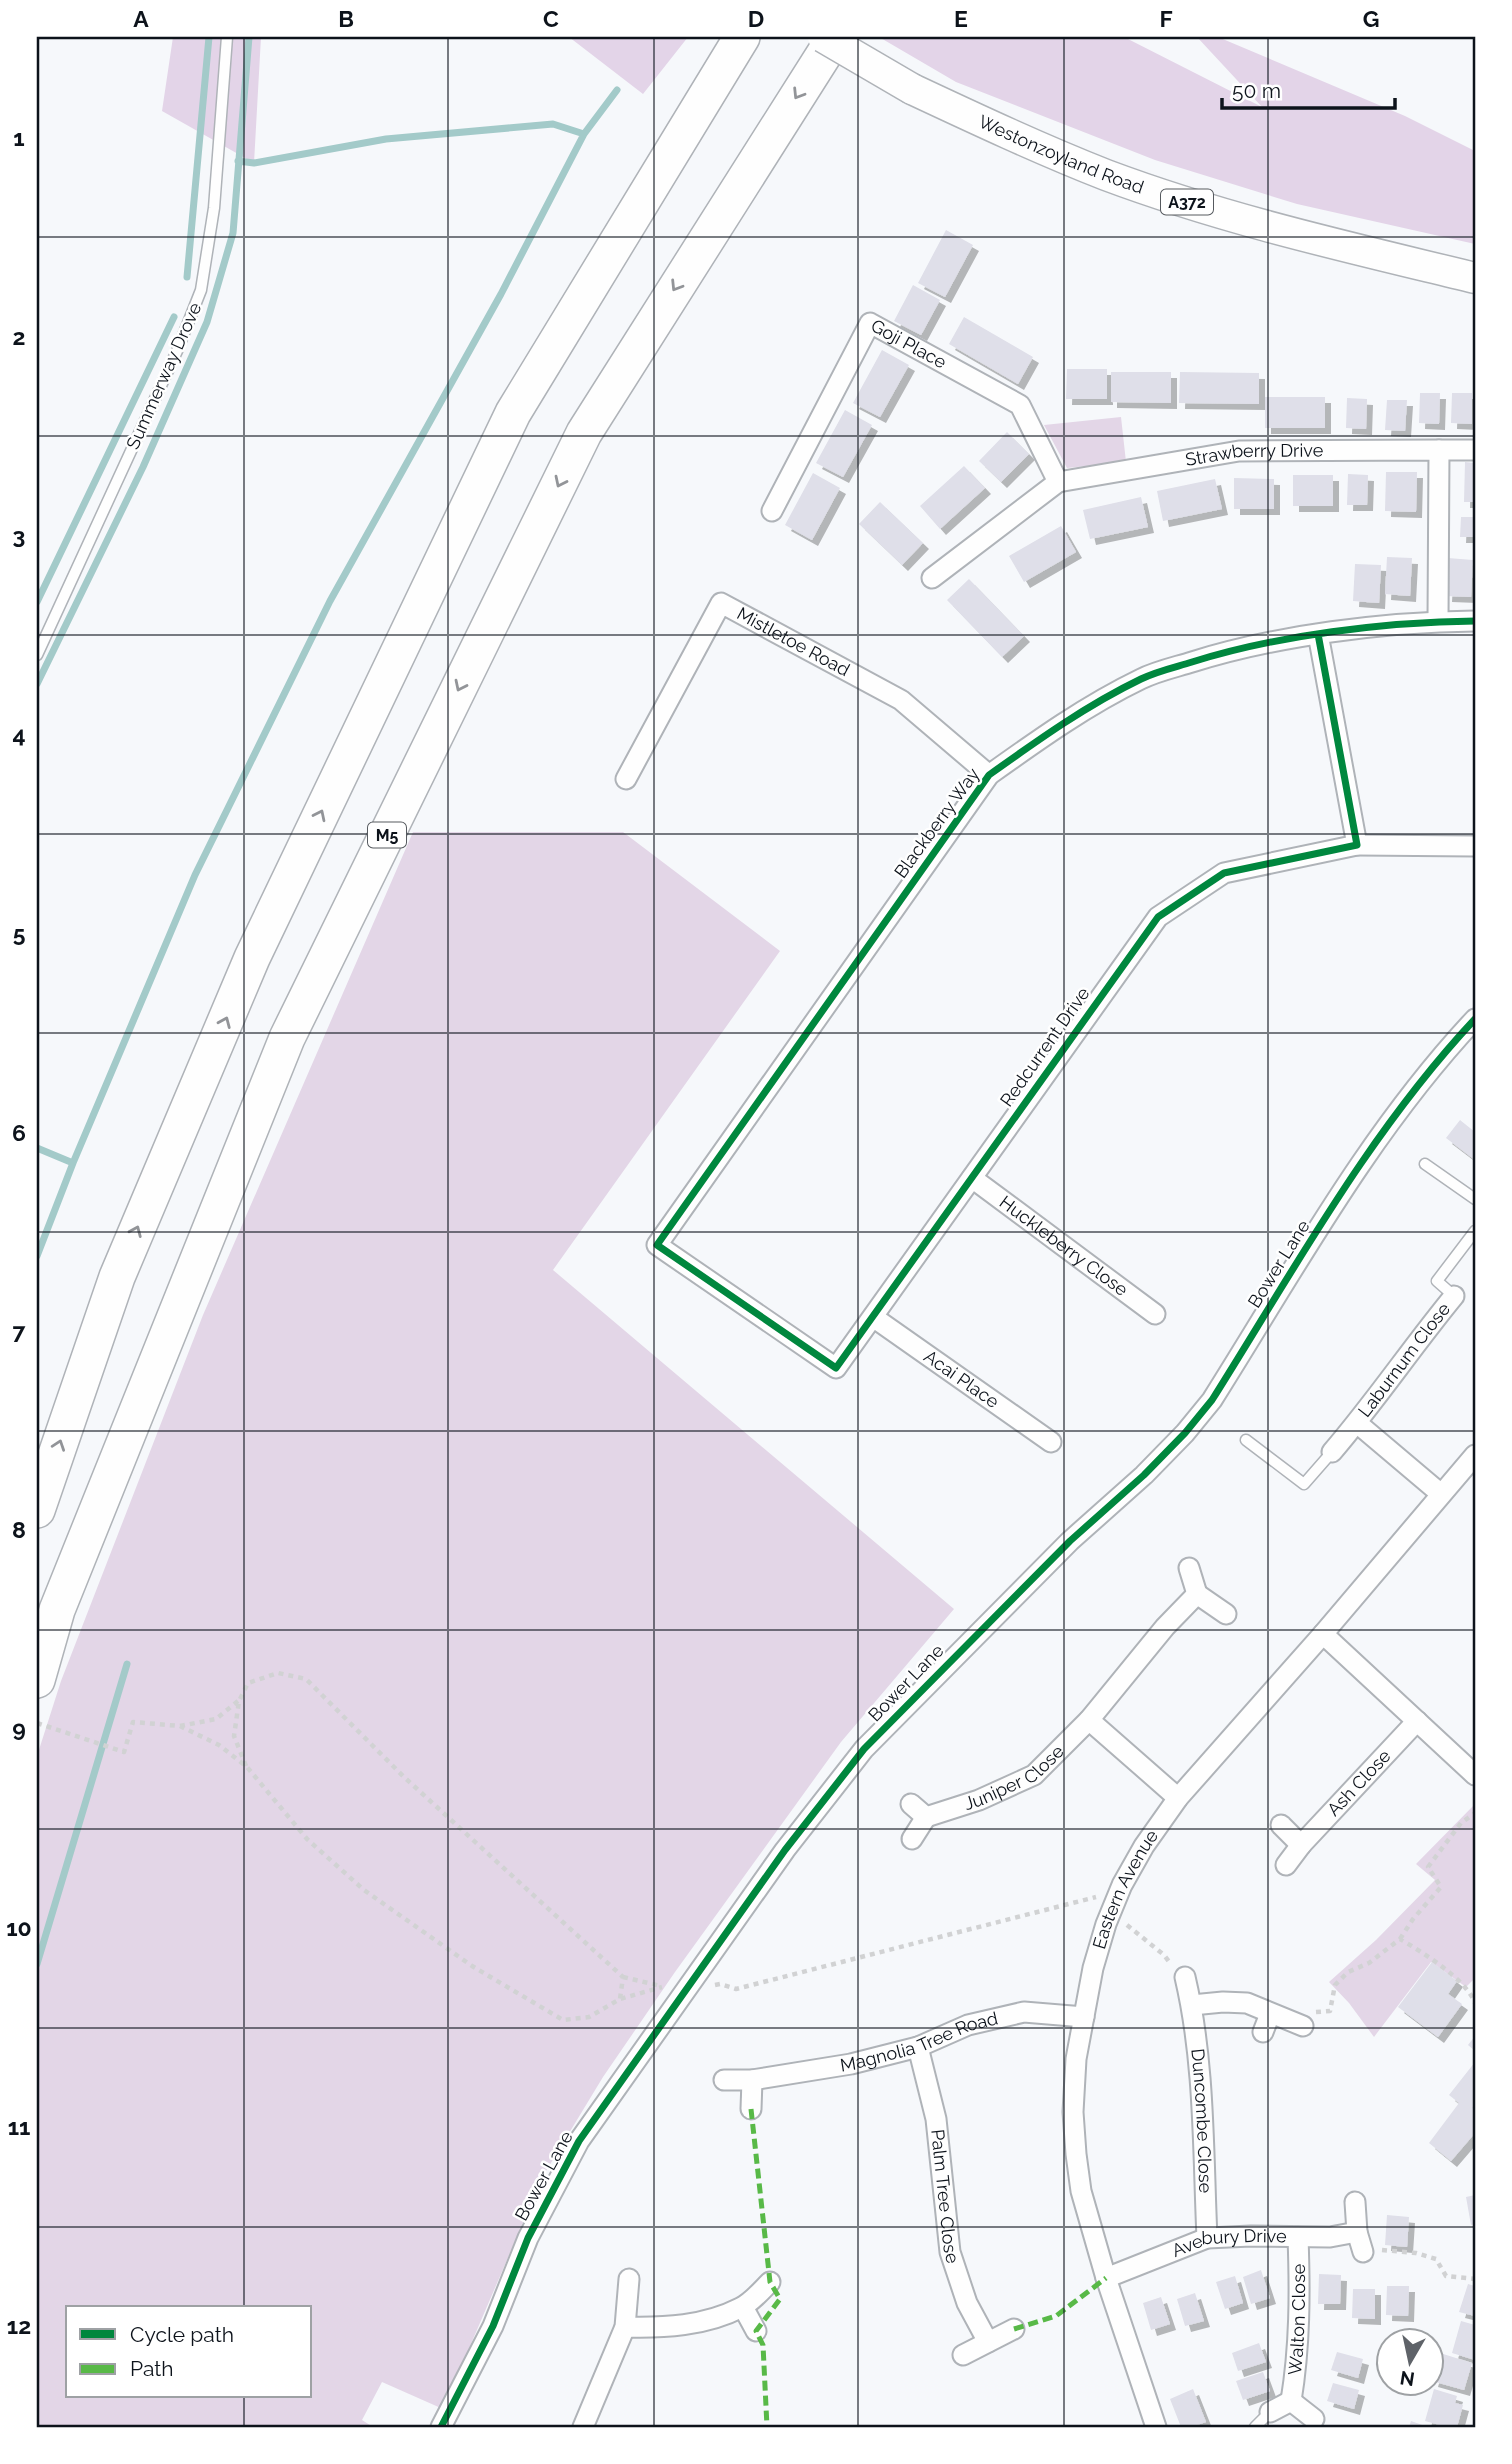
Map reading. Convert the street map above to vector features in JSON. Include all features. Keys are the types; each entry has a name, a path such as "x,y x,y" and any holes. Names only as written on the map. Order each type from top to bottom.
{"highway":[{"path":"37,1510 117,1277 252,958 513,413 742,37"},
{"name":"M5","path":"37,1680 57,1610 287,1038 584,433 835,37"}],"main road":[{"name":"Westonzoyland Road","path":"822,37 912,89 1019,139 1108,175 1195,204 1343,246 1475,278"}],"street":[{"name":"Goji Place","path":"772,511 870,323 1020,405 1058,482"},
{"path":"1438,621 1439,450"},
{"name":"Strawberry Drive","path":"932,578 1058,482 1238,451 1475,450"},
{"name":"Mistletoe Road","path":"626,779 721,603 901,700 989,775"},
{"name":"Blackberry Way","path":"657,1245 989,775 1063,722 1144,677 1230,650 1318,634 1438,621 1475,621"},
{"path":"1318,634 1357,845"},
{"name":"Redcurrent Drive","path":"657,1245 836,1368 1158,917 1224,873 1357,845 1475,846"},
{"name":"Bower Lane","path":"440,2427 492,2326 528,2238 579,2141 785,1850 864,1749 1070,1541 1144,1475 1185,1433 1212,1400 1384,1129 1422,1079 1475,1019"},
{"name":"Huckleberry Close","path":"972,1178 1155,1314"},
{"name":"Laburnum Close","path":"1332,1452 1454,1296"},
{"name":"Acai Place","path":"873,1317 1051,1442"},
{"name":"Laburnum Close","path":"1357,1423 1441,1494"},
{"name":"Eastern Avenue","path":"1156,2427 1105,2278 1081,2192 1076,2154 1073,2112 1076,2059 1093,1968 1112,1908 1144,1846 1178,1798 1323,1634 1475,1455"},
{"path":"1189,1568 1197,1594 1226,1614"},
{"name":"Juniper Close","path":"912,1839 918,1810 979,1800 1034,1775 1089,1720 1165,1627 1197,1594"},
{"path":"1323,1634 1475,1775"},
{"path":"1089,1720 1178,1798"},
{"name":"Ash Close","path":"1286,1865 1301,1844 1417,1721"},
{"path":"1281,1825 1301,1844"},
{"name":"Duncombe Close","path":"1185,1977 1192,2005 1199,2079 1207,2238"},
{"path":"1192,2005 1247,2003 1280,2023"},
{"name":"Magnolia Tree Road","path":"724,2080 752,2080 851,2064 918,2047 968,2025 1024,2012 1084,2017"},
{"name":"Palm Tree Close","path":"918,2047 936,2119 950,2252 967,2303 988,2342"},
{"path":"751,2109 752,2080"},
{"path":"1355,2202 1357,2232 1363,2252"},
{"name":"Avebury Drive","path":"1105,2278 1207,2238 1330,2237 1357,2232"},
{"name":"Walton Close","path":"1292,2401 1298,2360 1298,2237"},
{"path":"583,2427 625,2327 629,2279"},
{"path":"625,2327 659,2328 702,2322 743,2308 770,2283"},
{"path":"743,2308 756,2331"},
{"path":"963,2355 1014,2329"},
{"name":"Walton Close","path":"1270,2412 1292,2401"},
{"name":"Walton Close","path":"1292,2401 1314,2419"}],"lane":[{"name":"Summerway Drove","path":"37,654 177,351 201,290 214,208 227,37"},
{"path":"1425,1164 1475,1199"},
{"path":"1454,1296 1437,1281 1475,1231"},
{"path":"1246,1440 1304,1484 1332,1452"},
{"path":"1255,2427 1270,2412"}],"path":[{"path":"247,1767 234,1736 239,1701 248,1683 278,1674 306,1679 404,1777 623,1977 672,1991 720,1984 736,1989 1099,1896 1126,1925 1164,1955 1175,1971 1185,1977"},
{"path":"37,1723 124,1752 133,1722 180,1726 216,1719 239,1701"},
{"path":"180,1726 219,1745 247,1767 307,1839 364,1889 472,1966 563,2020 589,2017 620,1999 662,1986"},
{"path":"1280,2023 1309,2013 1330,2011 1335,1985 1349,1972 1369,1963 1400,1939 1413,1919 1441,1887 1428,1867 1461,1823 1475,1813"},
{"path":"1400,1939 1466,1987 1475,2003"},
{"path":"620,1999 623,1977"},
{"path":"1363,2252 1384,2250 1416,2253 1436,2259 1446,2276 1475,2278"}],"shaded area":[{"path":"173,37 261,37 254,163 162,111"},
{"path":"569,37 688,37 643,94"},
{"path":"879,37 1124,37 1262,107 1197,37 1218,37 1405,116 1475,151 1475,244 1297,204 1155,160 956,82"},
{"path":"1121,417 1126,462 1067,468 1044,425"},
{"path":"413,832 623,832 780,951 553,1270 954,1609 841,1742 675,1972 603,2077 543,2176 443,2409 382,2382 362,2420 373,2427 37,2427 37,1756 61,1681 203,1315"},
{"path":"1475,1804 1475,1978 1466,1987 1431,1962 1374,2037 1349,2003 1329,1982 1376,1940 1435,1880 1416,1864"}],"building":[{"path":"946,230 973,245 945,297 918,283"},
{"path":"913,285 940,300 921,335 894,321"},
{"path":"964,317 1033,357 1018,384 949,344"},
{"path":"882,350 909,365 880,417 853,403"},
{"path":"1067,369 1107,369 1107,399 1066,399"},
{"path":"1111,372 1171,372 1171,403 1111,402"},
{"path":"1180,372 1259,373 1259,404 1179,403"},
{"path":"1420,393 1440,393 1439,424 1419,423"},
{"path":"1452,393 1472,393 1472,424 1451,423"},
{"path":"1265,397 1325,397 1325,428 1265,428"},
{"path":"1347,398 1367,399 1366,429 1346,428"},
{"path":"1387,400 1407,400 1405,431 1385,430"},
{"path":"845,410 872,425 843,477 816,463"},
{"path":"1007,432 1029,454 1001,482 979,461"},
{"path":"1465,462 1475,463 1475,502 1464,502"},
{"path":"964,466 985,488 940,529 920,506"},
{"path":"1386,472 1417,472 1416,512 1385,511"},
{"path":"813,473 840,488 812,540 785,525"},
{"path":"1348,474 1368,475 1367,505 1347,505"},
{"path":"1293,475 1333,475 1333,506 1293,506"},
{"path":"1234,478 1274,479 1274,509 1234,509"},
{"path":"1215,479 1222,509 1163,521 1157,491"},
{"path":"1141,497 1148,527 1090,539 1083,510"},
{"path":"880,502 923,543 902,565 859,524"},
{"path":"1461,517 1475,517 1475,537 1460,537"},
{"path":"1061,526 1076,552 1024,582 1009,556"},
{"path":"1387,557 1412,558 1410,596 1385,594"},
{"path":"1448,558 1473,560 1471,597 1446,596"},
{"path":"1355,564 1381,565 1379,603 1353,601"},
{"path":"969,579 1024,636 1002,657 947,600"},
{"path":"1460,1120 1475,1132 1475,1160 1446,1138"},
{"path":"1432,1962 1457,1981 1448,1994 1462,2004 1438,2037 1398,2007"},
{"path":"1475,2036 1475,2051 1468,2045"},
{"path":"1475,2062 1475,2104 1472,2108 1475,2110 1475,2133 1451,2161 1429,2143 1459,2103 1449,2095"},
{"path":"1475,2195 1475,2224 1471,2225 1466,2197"},
{"path":"1387,2215 1409,2217 1407,2247 1385,2245"},
{"path":"1261,2270 1270,2298 1251,2304 1243,2277"},
{"path":"1319,2274 1341,2275 1340,2304 1318,2304"},
{"path":"1235,2276 1243,2303 1225,2309 1216,2282"},
{"path":"1468,2284 1475,2286 1475,2316 1459,2312"},
{"path":"1387,2286 1409,2286 1408,2316 1386,2315"},
{"path":"1353,2289 1375,2289 1375,2319 1352,2318"},
{"path":"1195,2293 1204,2321 1185,2326 1177,2299"},
{"path":"1161,2297 1170,2324 1151,2330 1143,2303"},
{"path":"1461,2321 1475,2325 1475,2360 1452,2353"},
{"path":"1259,2343 1266,2362 1238,2371 1232,2353"},
{"path":"1337,2352 1363,2359 1358,2378 1331,2370"},
{"path":"1446,2355 1472,2363 1464,2390 1446,2385"},
{"path":"1263,2372 1270,2391 1243,2400 1236,2381"},
{"path":"1333,2383 1359,2390 1354,2409 1327,2401"},
{"path":"1193,2389 1206,2422 1181,2427 1170,2399"},
{"path":"1446,2393 1457,2396 1455,2403 1463,2405 1457,2427 1425,2421 1431,2398 1446,2398"},
{"path":"1411,2421 1428,2427 1409,2427"}],"waterway":[{"path":"187,277 209,37"},
{"path":"37,684 143,467 207,322 233,233 249,37"},
{"path":"37,1256 73,1163 195,875 330,601 501,294 584,134 617,90"},
{"path":"238,161 254,163 386,139 553,124 584,134"},
{"path":"37,602 174,317"},
{"path":"37,1148 73,1163"},
{"path":"37,1964 127,1664"}],"marked path":[{"path":"751,2109 770,2282 780,2299 756,2331 763,2345 767,2427"},
{"path":"1014,2329 1056,2316 1106,2278"}],"cycle path":[{"path":"1318,634 1357,845 1224,873 1158,917 836,1368 657,1245 989,775 1082,712 1121,689 1160,671 1296,637 1369,627 1475,621"},
{"path":"441,2427 493,2326 528,2238 579,2141 785,1850 864,1749 1070,1541 1144,1475 1185,1433 1212,1400 1303,1252 1367,1155 1437,1062 1475,1019"}]}
